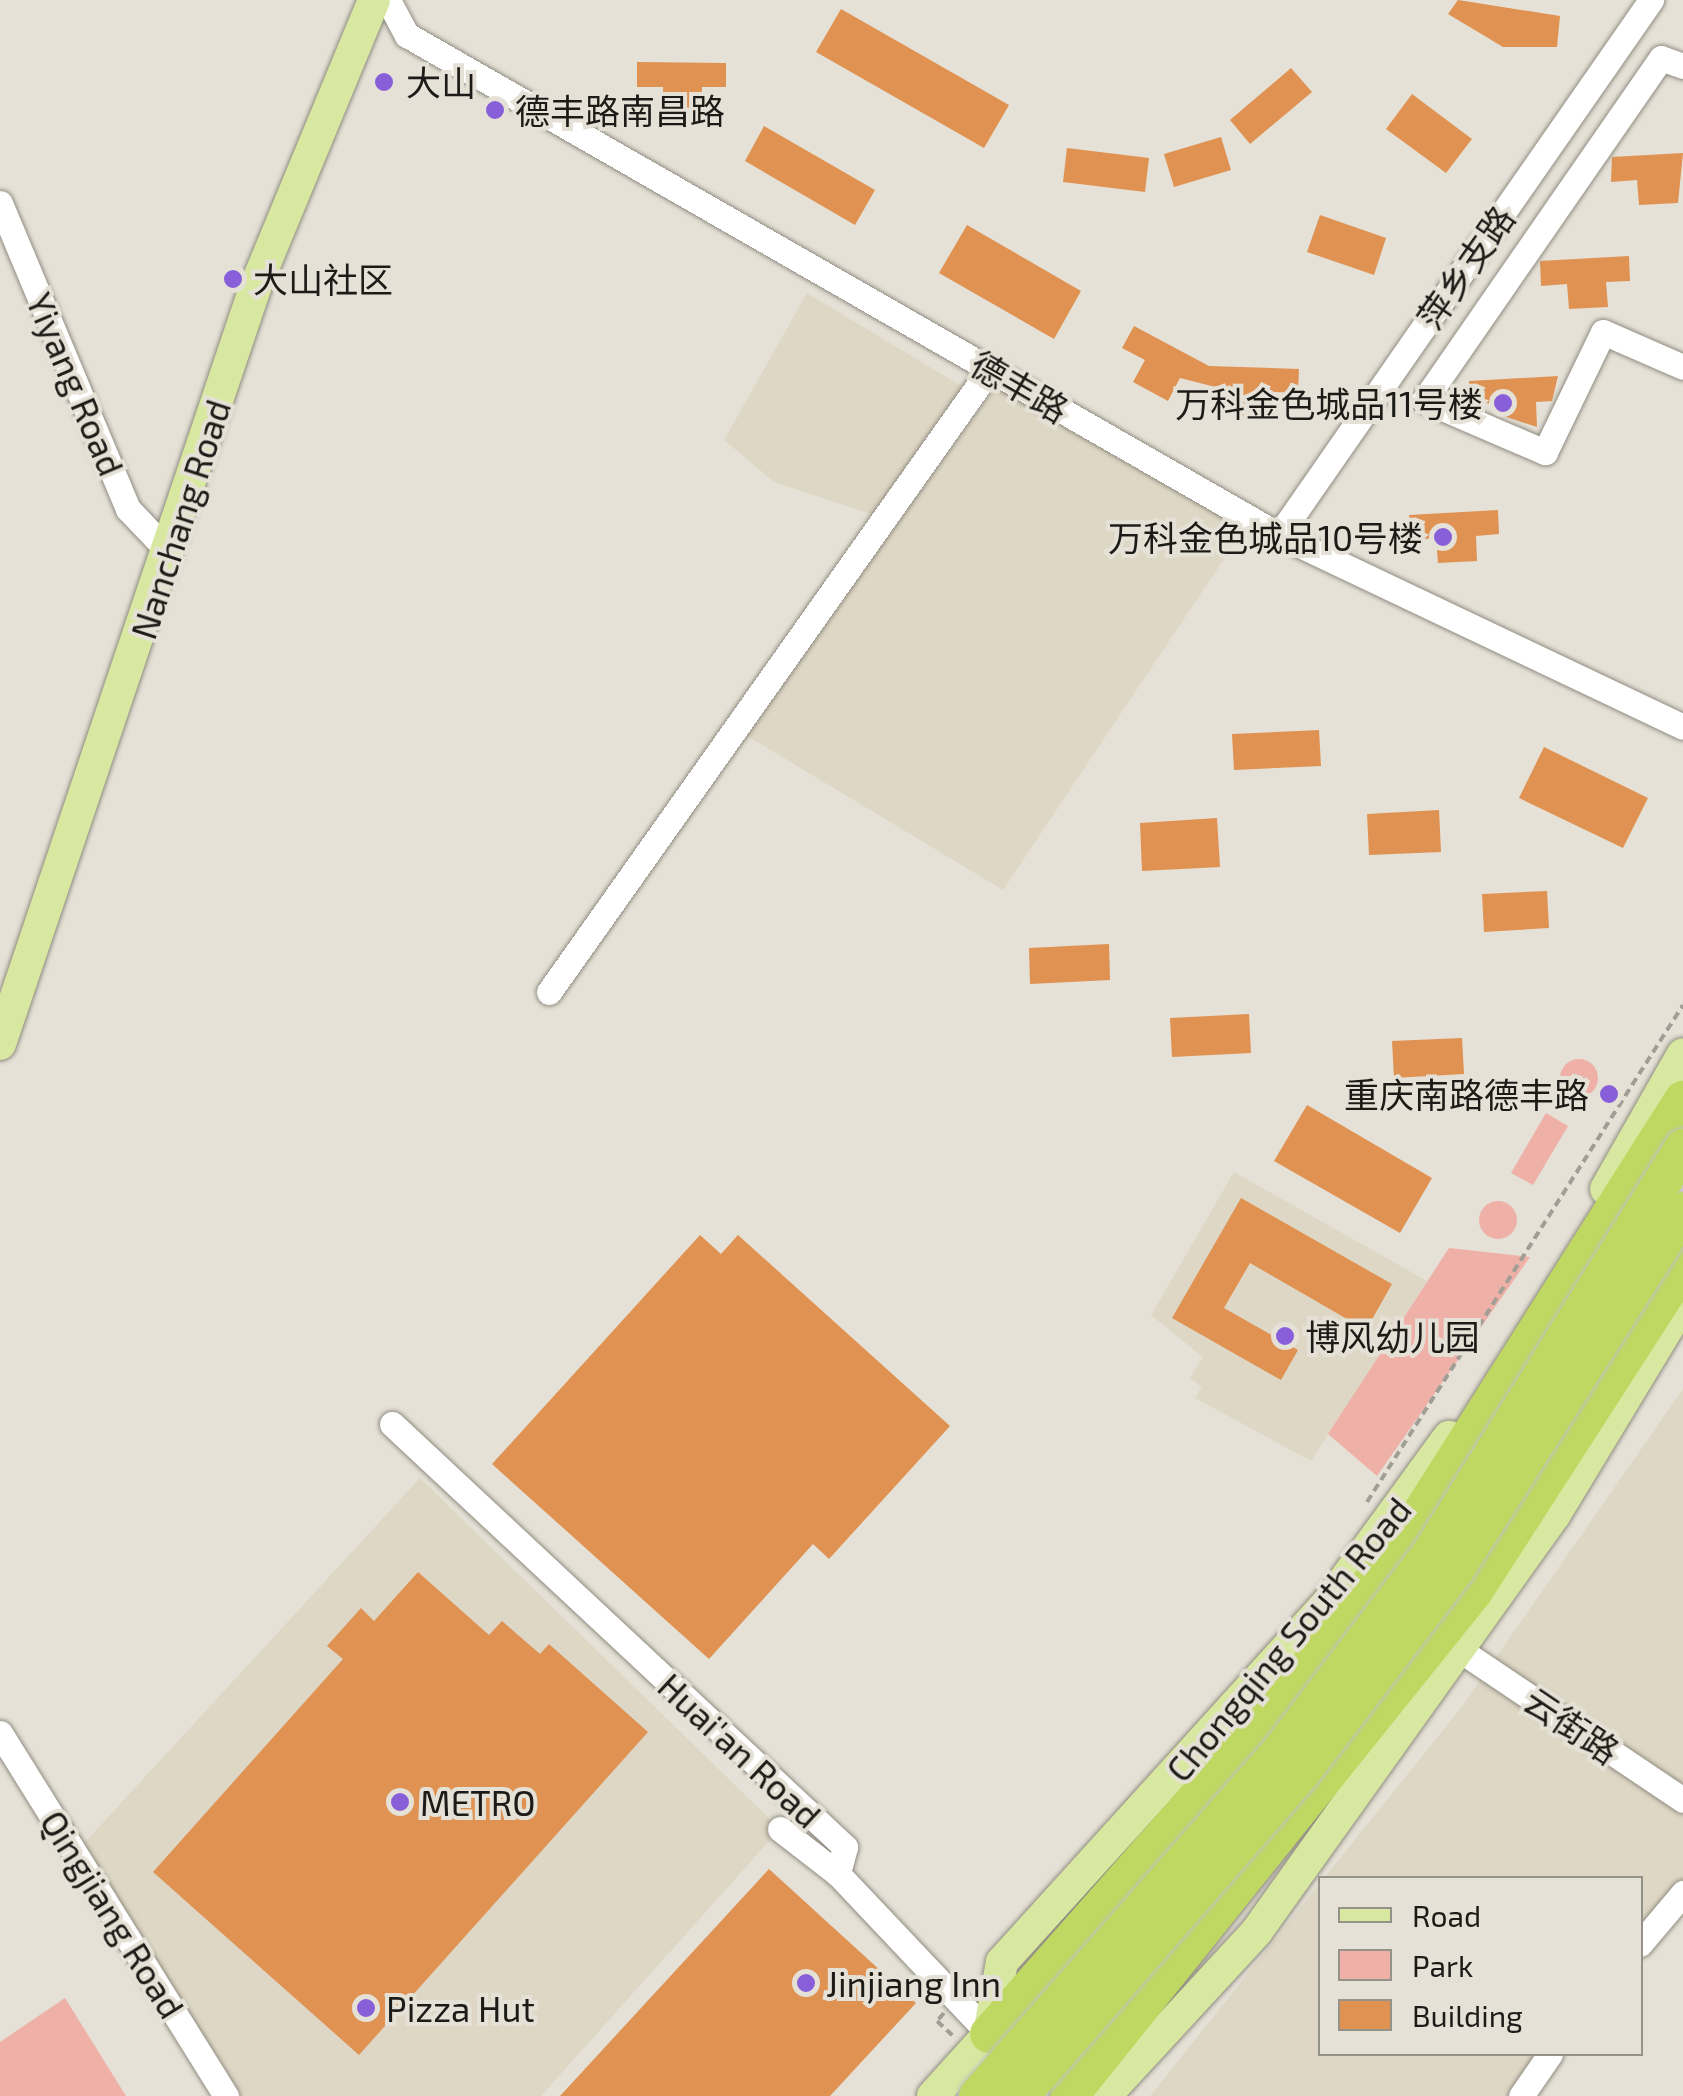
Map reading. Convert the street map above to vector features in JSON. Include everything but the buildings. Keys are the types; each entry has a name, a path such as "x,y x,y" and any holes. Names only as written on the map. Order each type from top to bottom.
{"highway":[{"path":"975,2039 1072,1937 1286,1697 1415,1523 1683,1100"},
{"path":"978,2096 1281,1751 1432,1552 1683,1148"},
{"path":"1020,2096 1301,1773 1455,1570 1683,1211"},
{"path":"1069,2096 1474,1591 1683,1267"}],"main road":[{"name":"Nanchang Road","path":"0,1044 170,553 256,285 374,0"},
{"name":"Chongqing South Road","path":"975,2039 1002,1962 1263,1679 1402,1506 1546,1291 1683,1054"},
{"path":"1105,2096 1256,1931 1460,1650 1683,1303"},
{"path":"933,2096 975,2039"}],"street":[{"name":"德丰路","path":"388,0 406,35 1279,534 1683,727"},
{"name":"萍乡支路","path":"1279,534 1651,0"},
{"path":"1682,68 1661,58 1606,132 1424,400 1545,452 1603,332 1683,367"},
{"path":"1571,115 1606,132"},
{"name":"Yiyang Road","path":"0,202 128,509 170,553"},
{"path":"548,992 990,370"},
{"name":"Huai'an Road","path":"392,1424 844,1847 838,1874 956,1999 975,2039 1049,2096"},
{"name":"云街路","path":"1460,1650 1683,1800"},
{"name":"Qingjiang Road","path":"0,1733 226,2096"},
{"path":"780,1829 838,1874"},
{"path":"1643,1940 1683,1892"},
{"path":"1520,2096 1549,2056"}],"path":[{"path":"1364,1507 1683,1005"},
{"path":"956,1999 937,2021 975,2039"}],"shaded area":[{"path":"807,293 968,390 874,515 774,482 724,440"},
{"path":"997,386 1244,529 1003,890 744,734"},
{"name":"博风幼儿园","path":"1234,1172 1427,1281 1311,1461 1195,1398 1202,1387 1190,1378 1203,1357 1151,1315"},
{"path":"1683,1389 1683,1893 1643,1942 1643,1876 1326,1876 1460,1709"},
{"path":"420,1478 780,1829 541,2096 226,2096 75,1853"},
{"path":"1318,1886 1318,2056 1549,2056 1522,2096 1150,2096"}],"green space":[{"path":"1579,1059 1592,1065 1598,1078 1592,1091 1579,1097 1566,1091 1560,1078 1566,1065"},
{"path":"1546,1113 1568,1126 1533,1185 1511,1173"},
{"path":"1498,1201 1511,1207 1517,1220 1511,1233 1498,1239 1485,1233 1479,1220 1485,1207"},
{"path":"1449,1248 1530,1257 1377,1476 1328,1434"},
{"path":"65,1998 126,2096 0,2096 0,2042"}],"place":[{"name":"大山","path":"384,82"},
{"name":"德丰路南昌路","path":"495,110"},
{"name":"大山社区","path":"233,279"},
{"name":"万科金色城品11号楼","path":"1503,403"},
{"name":"万科金色城品10号楼","path":"1443,537"},
{"name":"重庆南路德丰路","path":"1609,1094"},
{"name":"博风幼儿园","path":"1285,1336"},
{"name":"METRO","path":"400,1802"},
{"name":"Jinjiang Inn","path":"806,1983"},
{"name":"Pizza Hut","path":"366,2008"}]}
